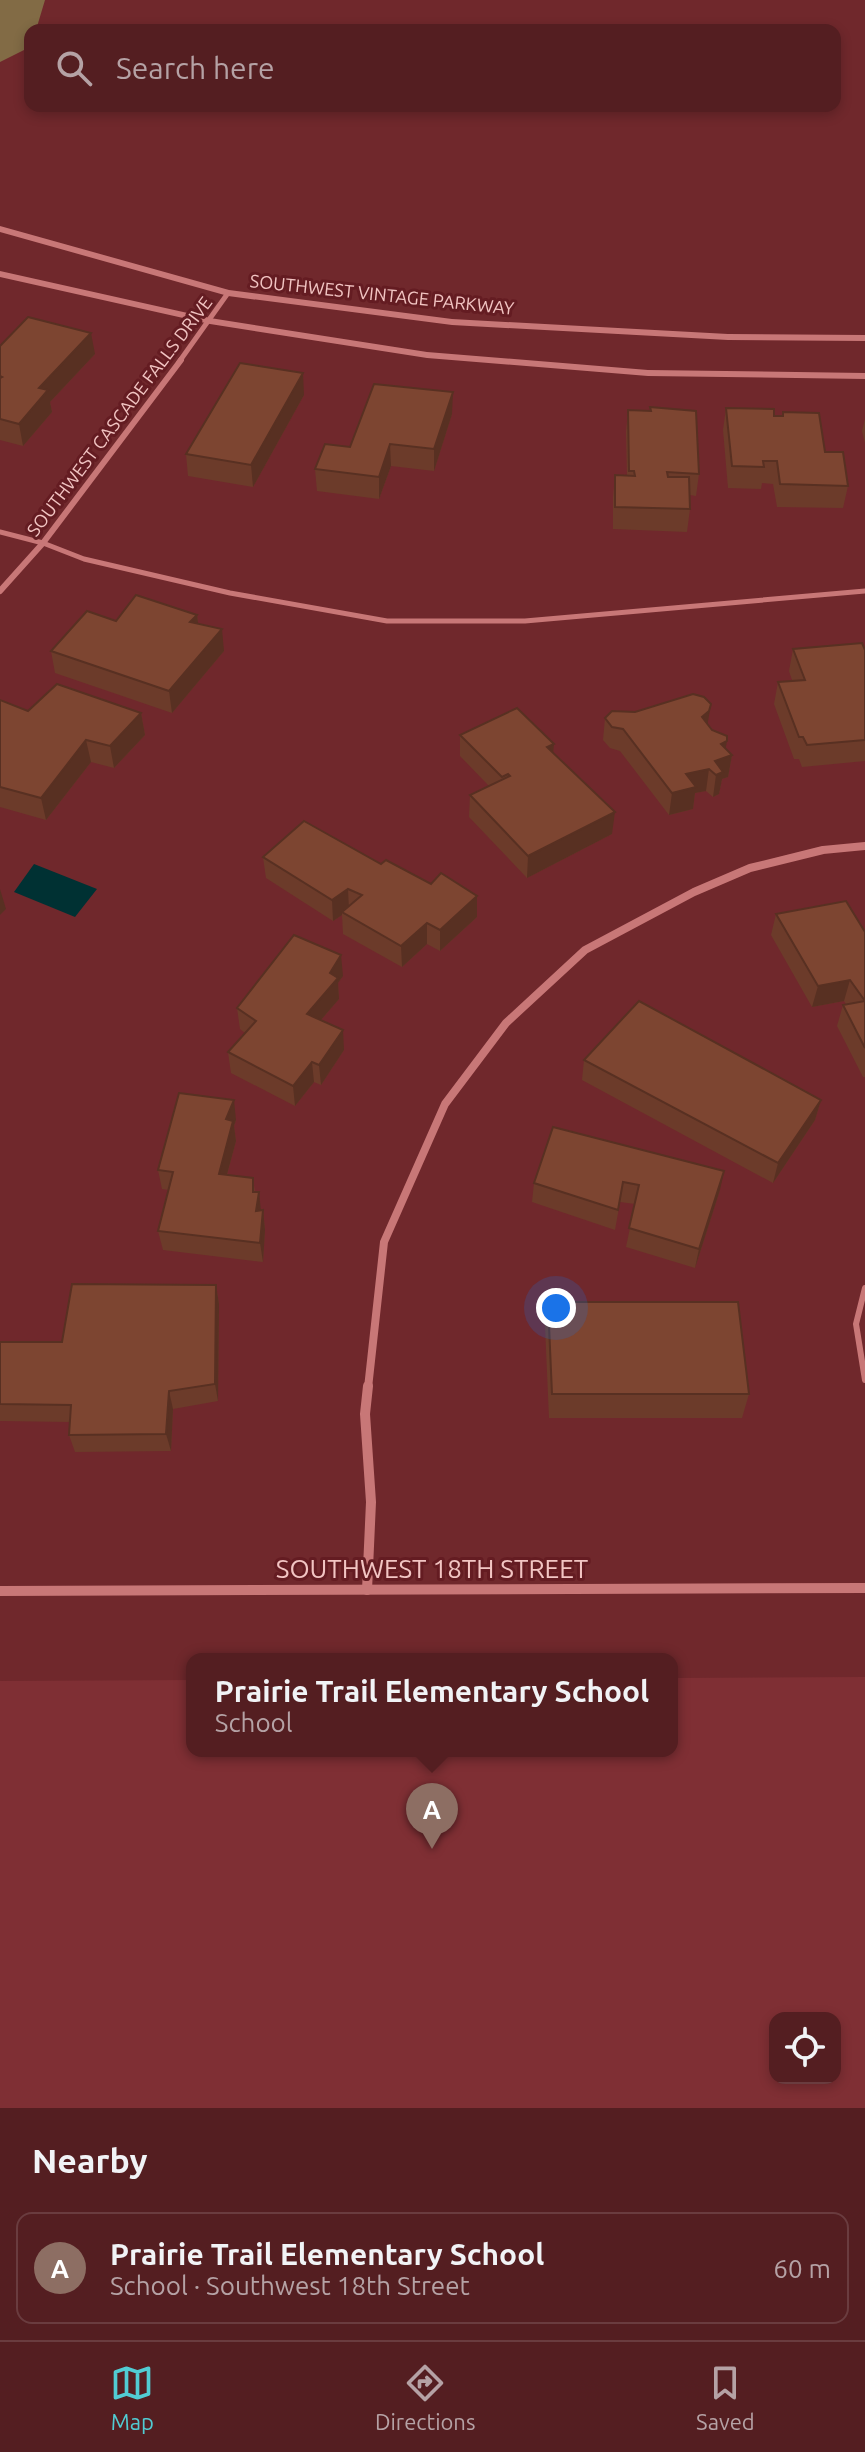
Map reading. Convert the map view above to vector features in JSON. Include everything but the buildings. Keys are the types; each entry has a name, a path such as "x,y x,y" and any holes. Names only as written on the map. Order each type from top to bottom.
{"street":[{"name":"SOUTHWEST VINTAGE PARKWAY","path":"0,229 228,293 452,322 728,337 865,338"},
{"path":"0,274 210,321 427,355 648,373 865,376"},
{"name":"SOUTHWEST CASCADE FALLS DRIVE","path":"0,591 43,543 228,293"},
{"path":"367,1590 371,1502 365,1414 384,1242 445,1104 506,1023 585,950 694,892 750,868 823,850 865,846"},
{"name":"SOUTHWEST 18TH STREET","path":"0,1591 865,1588"}],"lane":[{"path":"0,532 43,543 84,559 230,593 387,621 525,621 865,591"},
{"path":"865,1288 856,1324 865,1380"}],"shaded area":[{"path":"0,0 45,0 38,24 24,24 24,50 0,62"},
{"path":"865,1677 865,2108 0,2108 0,1681 186,1680 186,1757 678,1757 678,1678"}],"water":[{"path":"34,864 97,889 75,917 14,892"}],"place":[{"name":"Prairie Trail Elementary School","path":"432,1849"}]}
